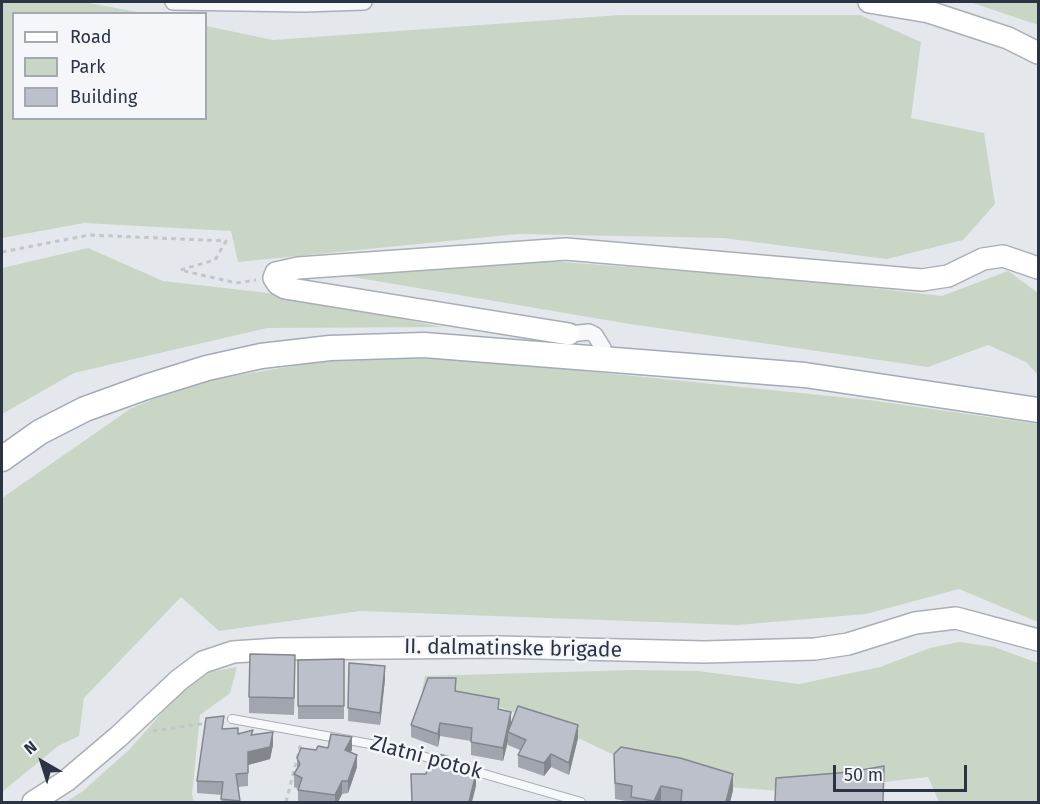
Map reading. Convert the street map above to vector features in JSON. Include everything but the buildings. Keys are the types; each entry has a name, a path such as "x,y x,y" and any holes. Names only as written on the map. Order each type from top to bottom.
{"main road":[{"path":"2,459 40,432 85,409 207,368 261,356 330,348 424,345 806,375 1038,410"}],"street":[{"path":"172,2 304,4 364,2"},
{"path":"869,2 929,12 1008,38 1038,53"},
{"path":"604,359 603,348 595,335 589,332 569,334 285,288 274,278 276,273 298,268 566,249 922,280 948,276 983,259 1003,256 1038,268"},
{"name":"II. dalmatinske brigade","path":"33,802 66,781 179,680 203,662 233,652 278,649 497,647 704,652 814,649 848,644 915,623 956,618 1038,640"}],"lane":[{"name":"Zlatni potok","path":"232,719 398,748 581,802"}],"path":[{"path":"2,252 89,235 226,241 215,260 180,270 236,283 274,278"},
{"path":"152,731 232,719"},
{"path":"286,802 304,730"}],"green space":[{"path":"2,2 83,2 138,12 12,12 12,120 207,120 207,26 273,40 620,15 860,15 921,42 911,118 984,133 995,204 963,240 887,259 723,238 518,234 238,262 231,231 84,223 2,238"},
{"path":"970,2 1038,2 1038,25"},
{"path":"88,248 163,281 268,293 443,327 267,328 74,373 2,414 2,268"},
{"path":"535,260 803,280 942,296 1008,271 1038,293 1038,375 1026,362 988,345 928,367 630,324 341,275"},
{"path":"348,357 467,359 869,400 1038,424 1038,622 959,589 866,614 737,625 360,611 219,631 181,597 84,698 79,736 58,746 2,792 2,498 130,409 190,383"},
{"path":"959,642 994,647 1038,663 1038,802 939,802 928,777 794,792 727,787 625,760 552,726 477,699 422,690 425,676 633,670 698,671 799,684 880,667 930,648"},
{"path":"237,667 230,693 200,715 192,795 194,802 66,802 83,791 130,749 196,674"}]}
